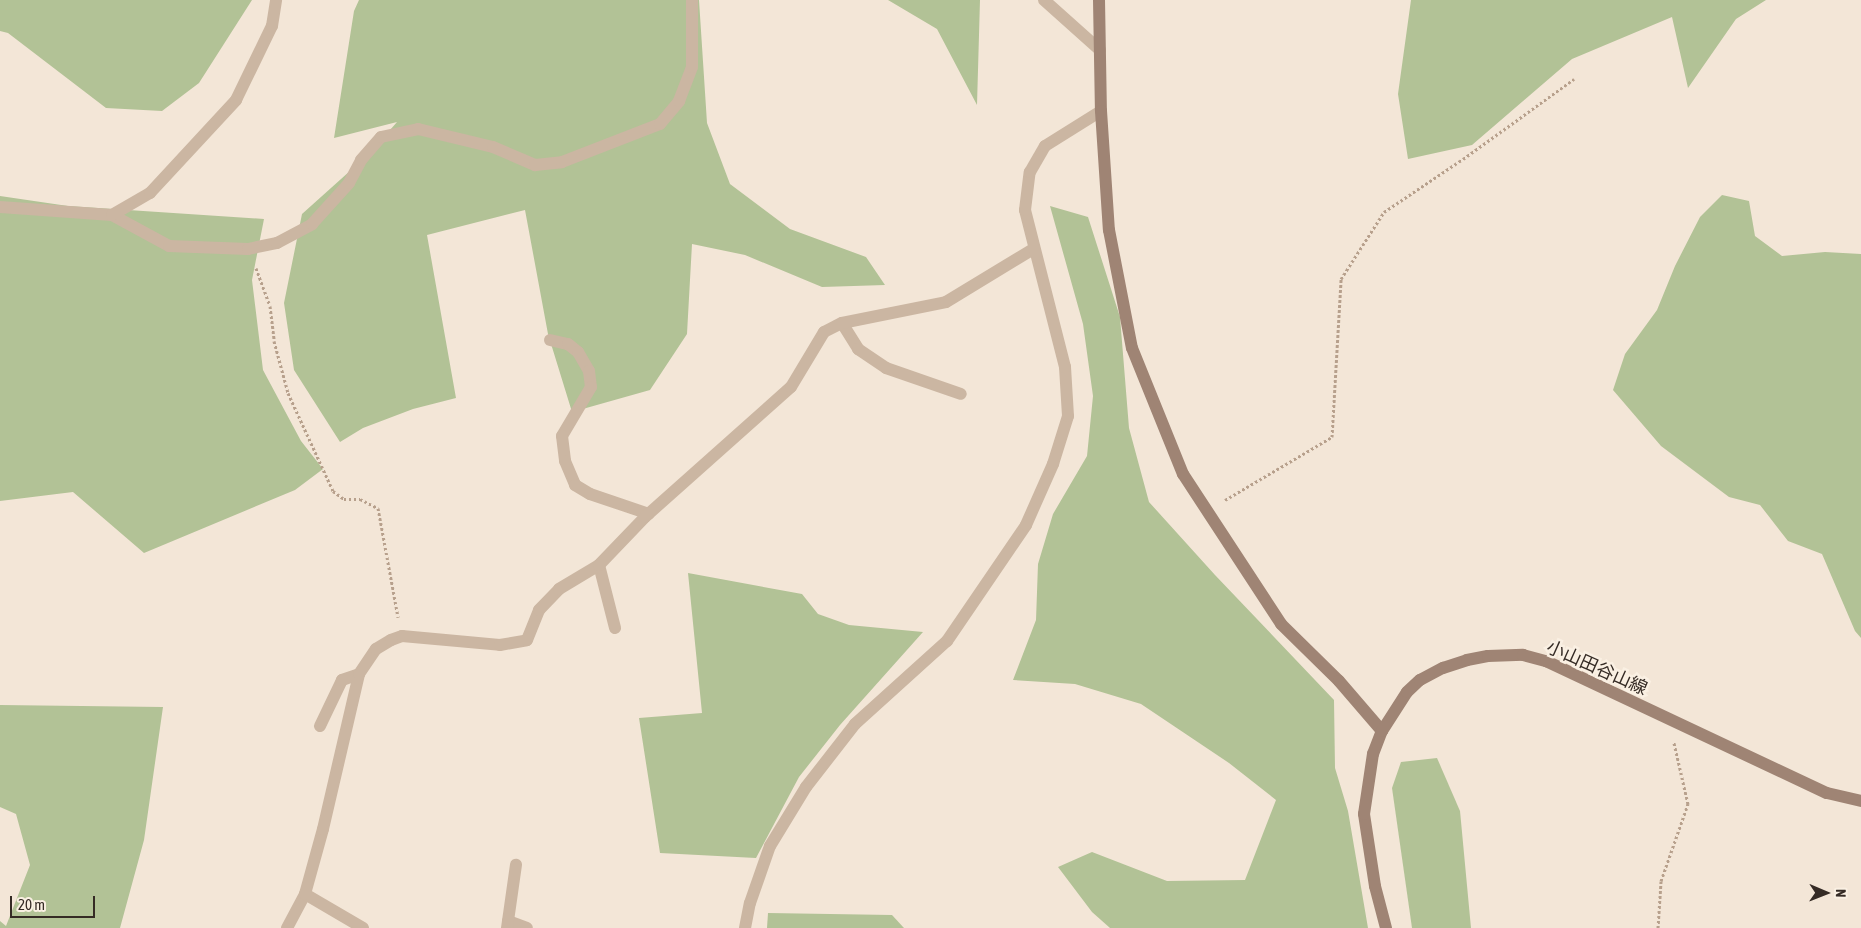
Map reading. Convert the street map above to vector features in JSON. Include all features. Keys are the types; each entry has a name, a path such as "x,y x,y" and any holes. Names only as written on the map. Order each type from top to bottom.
{"street":[{"path":"112,215 150,193 236,100 272,26 276,0"},
{"path":"0,207 112,215 169,246 204,249 248,249 277,243 312,224 349,183 361,160 381,137 418,129 493,147 535,166 562,162 660,124 679,101 692,67 692,0"},
{"path":"1044,0 1100,50"},
{"path":"1099,0 1101,110 1110,230 1132,348 1183,474 1281,624 1339,681 1382,731"},
{"path":"745,928 750,903 770,846 806,788 855,724 946,640 1026,525 1053,464 1068,416 1065,367 1033,250 1025,210 1030,172 1045,146 1101,110"},
{"path":"287,928 305,894 323,828 359,674 376,649 402,636 500,645 527,640 539,610 559,589 599,565 649,514 791,387 824,332 842,323 946,302 1033,250"},
{"path":"842,323 858,349 886,368 961,394"},
{"path":"550,340 568,344 578,352 589,370 591,387 562,436 565,461 575,485 590,494 649,514"},
{"path":"599,565 615,628"},
{"name":"小山田谷山線","path":"1386,928 1375,886 1364,814 1373,754 1382,731 1407,692 1420,680 1443,668 1488,656 1523,655 1546,662 1827,793 1861,801"},
{"path":"320,726 342,680 359,674"},
{"path":"516,865 507,925 527,928"},
{"path":"305,894 363,928"}],"path":[{"path":"1207,510 1332,437 1341,279 1384,212 1463,159 1574,78"},
{"path":"248,249 270,306 274,341 288,393 333,491 344,499 360,499 378,508 402,636"},
{"path":"1658,928 1660,881 1688,804 1670,721"}],"green space":[{"path":"0,0 252,0 199,83 162,111 106,108 8,33 0,31"},
{"path":"359,0 699,0 707,123 730,184 790,229 866,257 885,285 822,287 745,255 692,244 687,334 650,390 572,412 548,334 525,210 427,235 456,398 413,409 363,428 340,442 294,370 284,303 302,214 370,153 397,122 334,138 354,11"},
{"path":"888,0 980,0 977,105 937,29"},
{"path":"1411,0 1766,0 1736,19 1688,88 1672,17 1572,59 1472,145 1408,159 1398,94"},
{"path":"1722,195 1749,201 1755,236 1782,256 1825,252 1861,254 1861,638 1855,631 1822,554 1788,541 1760,505 1729,497 1661,446 1613,390 1625,354 1657,310 1675,266 1700,217"},
{"path":"0,196 68,206 264,219 252,280 263,370 301,441 323,469 295,490 144,553 73,492 0,501"},
{"path":"1050,206 1088,217 1120,317 1129,428 1149,502 1215,575 1334,700 1335,768 1348,811 1368,928 1110,928 1092,912 1058,867 1092,852 1167,881 1245,880 1276,800 1229,763 1141,704 1075,684 1013,680 1036,620 1038,564 1053,514 1087,456 1093,396 1083,324"},
{"path":"688,573 802,594 818,614 849,625 923,632 840,725 799,777 756,858 660,853 639,718 702,713"},
{"path":"0,705 163,707 144,840 120,928 0,928 0,921 6,926 30,865 16,814 0,807"},
{"path":"1437,758 1460,811 1471,928 1412,928 1392,788 1401,762"},
{"path":"768,913 892,915 904,928 767,928"}]}
